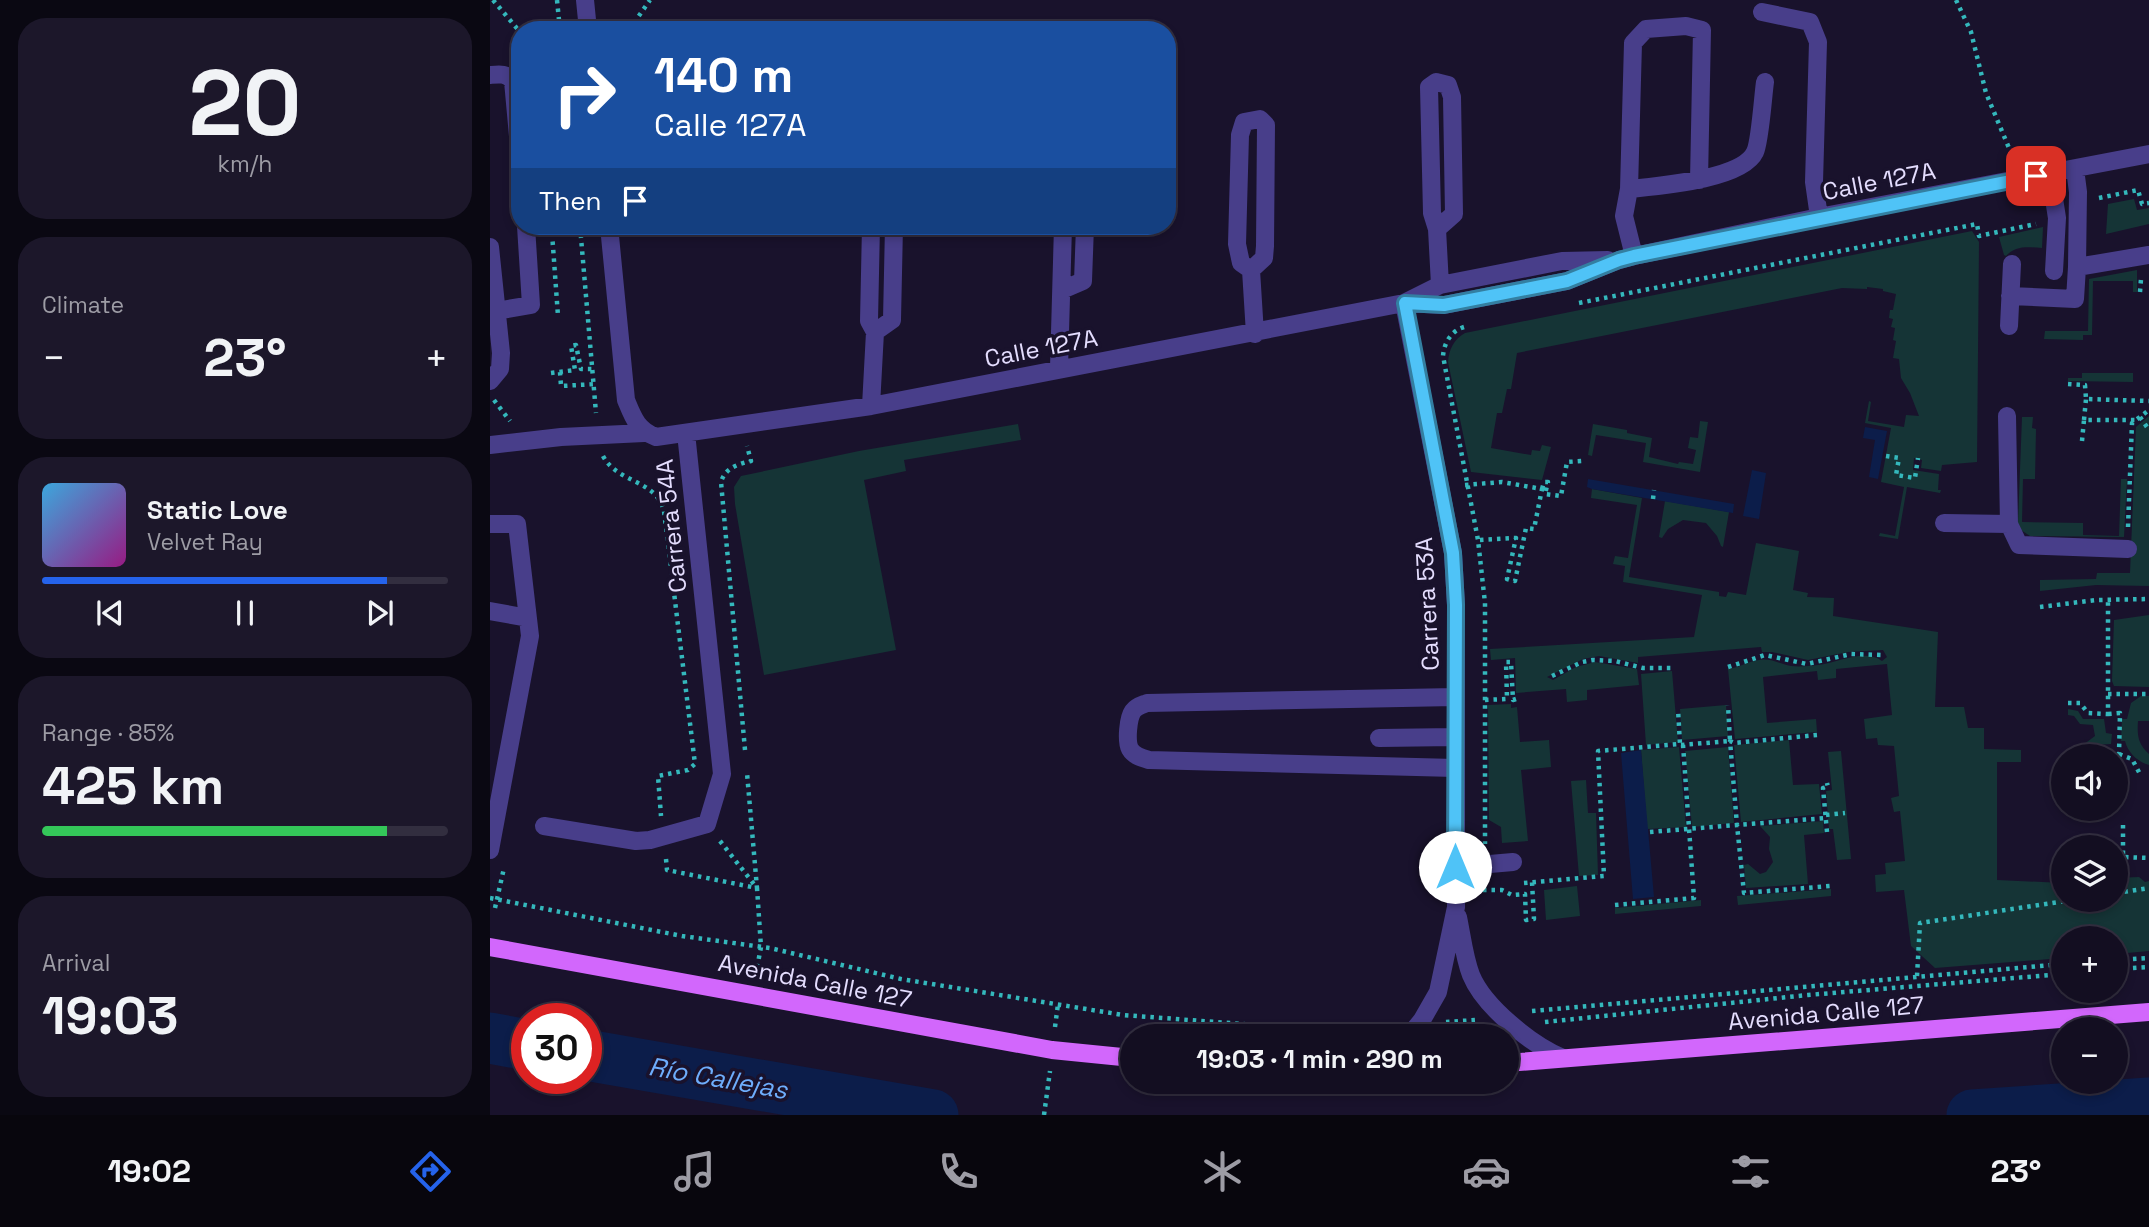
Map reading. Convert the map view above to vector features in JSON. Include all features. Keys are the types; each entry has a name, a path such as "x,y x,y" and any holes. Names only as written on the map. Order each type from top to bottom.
{"main road":[{"name":"Avenida Calle 127","path":"490,947 1052,1051 1120,1057"},
{"name":"Avenida Calle 127","path":"1519,1062 2149,1012"}],"street":[{"path":"585,0 587,21"},
{"path":"1762,12 1810,22 1818,42 1814,182 1819,218"},
{"path":"1626,258 1625,216 1629,189 1633,43 1646,29 1686,26 1702,30 1699,180"},
{"path":"490,75 508,76 511,80"},
{"path":"1437,229 1454,214 1452,97 1448,85 1436,82 1429,87 1432,213 1437,229 1440,285"},
{"path":"1629,189 1699,180 1724,174 1744,163 1755,153 1765,82"},
{"path":"1260,119 1266,125 1264,258 1251,270 1241,263 1237,244 1240,135 1244,122 1260,119"},
{"name":"Calle 127A","path":"1405,303 1440,285 1562,261 1626,258 2149,154"},
{"path":"2010,296 2074,299 2078,202 2075,169"},
{"path":"2050,173 2057,218 2054,271"},
{"path":"496,311 531,305 527,235"},
{"name":"Carrera 54A","path":"610,235 626,400 644,433 656,437 686,433 722,774 707,824"},
{"path":"871,406 875,332 869,321 872,235"},
{"path":"875,332 892,320 894,235"},
{"path":"1059,368 1062,235"},
{"path":"1062,290 1083,281 1085,235"},
{"path":"490,247 501,352 500,369 490,381"},
{"path":"2077,267 2140,253"},
{"name":"Calle 127A","path":"686,433 871,406 1405,303 1444,305 1567,281 1626,258"},
{"path":"2009,326 2012,264"},
{"path":"1251,270 1255,334"},
{"name":"Carrera 53A","path":"1405,303 1453,553 1456,605 1456,907 1468,964 1480,991 1528,1038 1547,1052 1563,1058"},
{"path":"2007,416 2008,524 2019,545 2128,549"},
{"path":"490,445 561,437 644,433"},
{"path":"1944,523 2008,524"},
{"path":"490,524 517,524 530,636 490,850"},
{"path":"490,611 528,618"},
{"path":"1455,697 1147,703 1138,706 1130,714 1128,741 1130,750 1149,760 1455,768"},
{"path":"1379,738 1455,737"},
{"path":"544,826 636,841 650,840 707,824"},
{"path":"1455,867 1513,862"},
{"name":"Carrera 53A","path":"1419,1024 1438,992 1456,907"}],"path":[{"path":"492,0 511,22"},
{"path":"557,0 559,21"},
{"path":"635,21 650,0"},
{"path":"1956,0 1971,32 1986,93 2022,178"},
{"path":"2078,202 2138,190 2142,204 2149,203"},
{"path":"1577,303 1977,223 1979,236 2037,224 2035,211 2055,207"},
{"path":"552,235 558,316"},
{"path":"1466,326 1453,333 1444,347 1443,356 1479,540 1485,603 1485,864 1481,901"},
{"path":"551,373 575,370 571,346 576,345 581,369 589,368"},
{"path":"560,372 561,386 590,384"},
{"path":"2067,384 2085,385 2082,441"},
{"path":"2085,398 2149,401"},
{"path":"2128,549 2132,423 2149,410"},
{"path":"2084,419 2138,418 2149,430"},
{"path":"1886,456 1899,458 1896,475 1915,478 1918,458"},
{"path":"1479,540 1516,538 1507,579 1514,581 1526,528 1534,529 1544,482 1548,482 1545,494 1561,496 1567,462 1582,461"},
{"path":"1468,485 1502,482 1542,489"},
{"path":"1653,499 1654,490"},
{"path":"2040,607 2149,599"},
{"path":"2108,601 2108,714"},
{"path":"1728,667 1765,655 1807,664 1851,654 1883,654"},
{"path":"1552,676 1582,662 1593,660 1615,661 1643,668 1672,668"},
{"path":"1485,700 1507,699 1506,662 1511,662 1513,701 1516,699"},
{"path":"2108,694 2149,694"},
{"path":"2068,703 2081,703 2088,713 2120,713 2119,744"},
{"path":"1728,705 1744,893 1830,886"},
{"path":"1615,905 1694,898 1678,709"},
{"path":"1483,890 1502,890 1512,895 1525,894 1526,920 1534,919 1530,882 1604,876 1598,751 1817,735"},
{"path":"2128,757 2132,759 2141,776"},
{"path":"1827,783 1828,787 1823,788 1827,832"},
{"path":"1650,832 1845,813"},
{"path":"707,824 757,888 761,947 751,994"},
{"path":"2123,825 2123,857 2149,858"},
{"path":"2128,891 2149,888"},
{"path":"490,898 682,936 761,947 901,979 1123,1015 1242,1024"},
{"path":"1917,976 1920,923 2051,903"},
{"path":"2128,959 2149,957"},
{"path":"1527,1010 1541,1011 2051,965"},
{"path":"2128,968 2149,967"},
{"path":"1557,1022 1808,995 2051,975"},
{"path":"1044,1115 1051,1066"}],"green space":[{"path":"2134,199 2137,210 2149,208 2149,224 2106,234 2108,204"},
{"path":"2043,227 2042,248 2022,247 2004,255 1999,237"},
{"path":"1972,231 1979,242 1977,462 1942,465 1941,471 1921,468 1922,460 1914,458 1913,470 1939,474 1938,490 1941,490 1940,493 1907,487 1898,539 1879,536 1880,533 1895,536 1904,487 1881,482 1891,428 1865,423 1869,401 1868,421 1904,427 1906,415 1919,416 1901,378 1899,359 1893,358 1895,328 1891,327 1893,319 1889,318 1896,294 1883,289 1842,288 1517,353 1511,389 1507,389 1502,413 1497,413 1491,448 1531,455 1532,450 1540,451 1542,445 1551,447 1542,480 1471,472 1448,362 1453,345 1465,333"},
{"path":"2137,270 2137,292 2133,292 2133,281 2093,281 2092,335 2083,335 2083,340 2044,339 2045,331 2088,331 2089,279"},
{"path":"2082,373 2133,373 2133,382 2068,381 2068,378 2082,378"},
{"path":"2149,416 2149,586 2096,585 2040,591 2040,580 2096,579 2097,573 2130,573 2136,427"},
{"path":"2022,417 2033,417 2032,428 2036,429 2035,479 2023,479 2022,522 2083,523 2083,535 2119,536 2121,479 2127,479 2124,537 2030,536 2021,530 2018,523"},
{"path":"1700,421 1708,422 1700,472 1643,462 1646,443 1596,435 1592,456 1588,455 1593,424 1652,438 1649,457 1678,464 1693,464 1696,450 1688,448 1690,437 1698,438"},
{"path":"1018,424 1021,440 904,460 906,471 864,480 896,650 764,675 735,504 734,487 741,476 859,451"},
{"path":"1592,489 1642,498 1629,577 1719,592 1719,596 1726,597 1728,592 1746,595 1756,543 1799,551 1793,590 1808,593 1807,597 1834,598 1833,616 1938,632 1935,707 1964,707 1968,728 1984,728 1984,749 2021,750 2021,762 1997,762 1997,880 2051,882 2051,912 2128,912 2128,877 2139,877 2145,882 2149,881 2149,951 2128,953 2128,926 2051,926 2051,959 1935,968 1911,946 1904,890 1876,892 1875,875 1886,874 1885,863 1905,861 1900,811 1894,812 1891,798 1899,796 1894,746 1878,745 1877,738 1866,739 1864,719 1892,715 1887,664 1836,669 1836,678 1818,680 1817,671 1763,677 1767,723 1816,719 1817,732 1735,739 1728,669 1764,660 1791,666 1818,665 1859,656 1875,657 1882,661 1887,657 1883,650 1848,652 1808,660 1762,652 1761,647 1638,657 1638,663 1599,656 1583,659 1547,677 1553,680 1576,667 1595,662 1637,669 1639,685 1587,690 1587,700 1567,702 1566,689 1516,693 1515,658 1491,660 1490,649 1694,637 1702,595 1623,582 1625,566 1613,564 1615,556 1628,558 1637,505 1591,498"},
{"path":"1665,501 1729,512 1723,547 1706,523 1683,520 1668,529 1662,538 1659,537"},
{"path":"2149,615 2149,687 2114,686 2114,620"},
{"path":"1672,671 1678,742 1646,745 1641,674"},
{"path":"2141,696 2149,696 2149,721 2138,721 2138,735 2140,743 2149,754 2149,765 2134,756 2128,749 2128,744 2121,741 2122,719 2127,719 2131,703"},
{"path":"1511,704 1511,708 1517,707 1520,742 1549,740 1551,767 1521,770 1528,841 1502,843 1501,827 1489,820 1488,705"},
{"path":"1726,705 1728,736 1682,740 1680,709"},
{"path":"2068,709 2078,711 2083,719 2104,719 2106,733 2112,734 2111,744 2084,744 2095,736 2093,725 2080,724 2074,716 2068,715"},
{"path":"1789,740 1793,785 1819,784 1822,814 1741,822 1734,745"},
{"path":"1679,747 1686,827 1647,829 1641,750"},
{"path":"1728,747 1734,823 1692,827 1685,751"},
{"path":"1841,751 1851,859 1837,860 1833,829 1829,829 1826,791 1832,790 1828,752"},
{"path":"1586,780 1588,813 1596,813 1598,875 1579,876 1571,781"},
{"path":"1823,821 1824,833 1804,835 1808,884 1746,888 1744,865 1748,864 1760,874 1766,872 1773,862 1769,849 1770,837 1760,826"},
{"path":"1577,886 1580,916 1546,920 1544,890"},
{"path":"1831,889 1831,896 1738,905 1737,896"},
{"path":"1701,900 1701,906 1615,914 1615,908"}],"water":[{"path":"1865,427 1887,431 1878,479 1869,477 1875,440 1863,438"},
{"path":"1752,470 1766,473 1759,519 1743,516"},
{"path":"1588,479 1734,504 1733,513 1592,489 1587,487"},
{"path":"1641,750 1654,897 1633,899 1621,753"}],"waterway":[{"name":"Río Callejas","path":"490,1038 511,1042"},
{"name":"Río Callejas","path":"602,1058 933,1115"},
{"name":"Río Callejas","path":"1972,1115 2149,1103"}],"route":[{"path":"1455,867 1456,605 1453,553 1405,303 1444,305 1567,281 1634,256 2036,176"}]}
